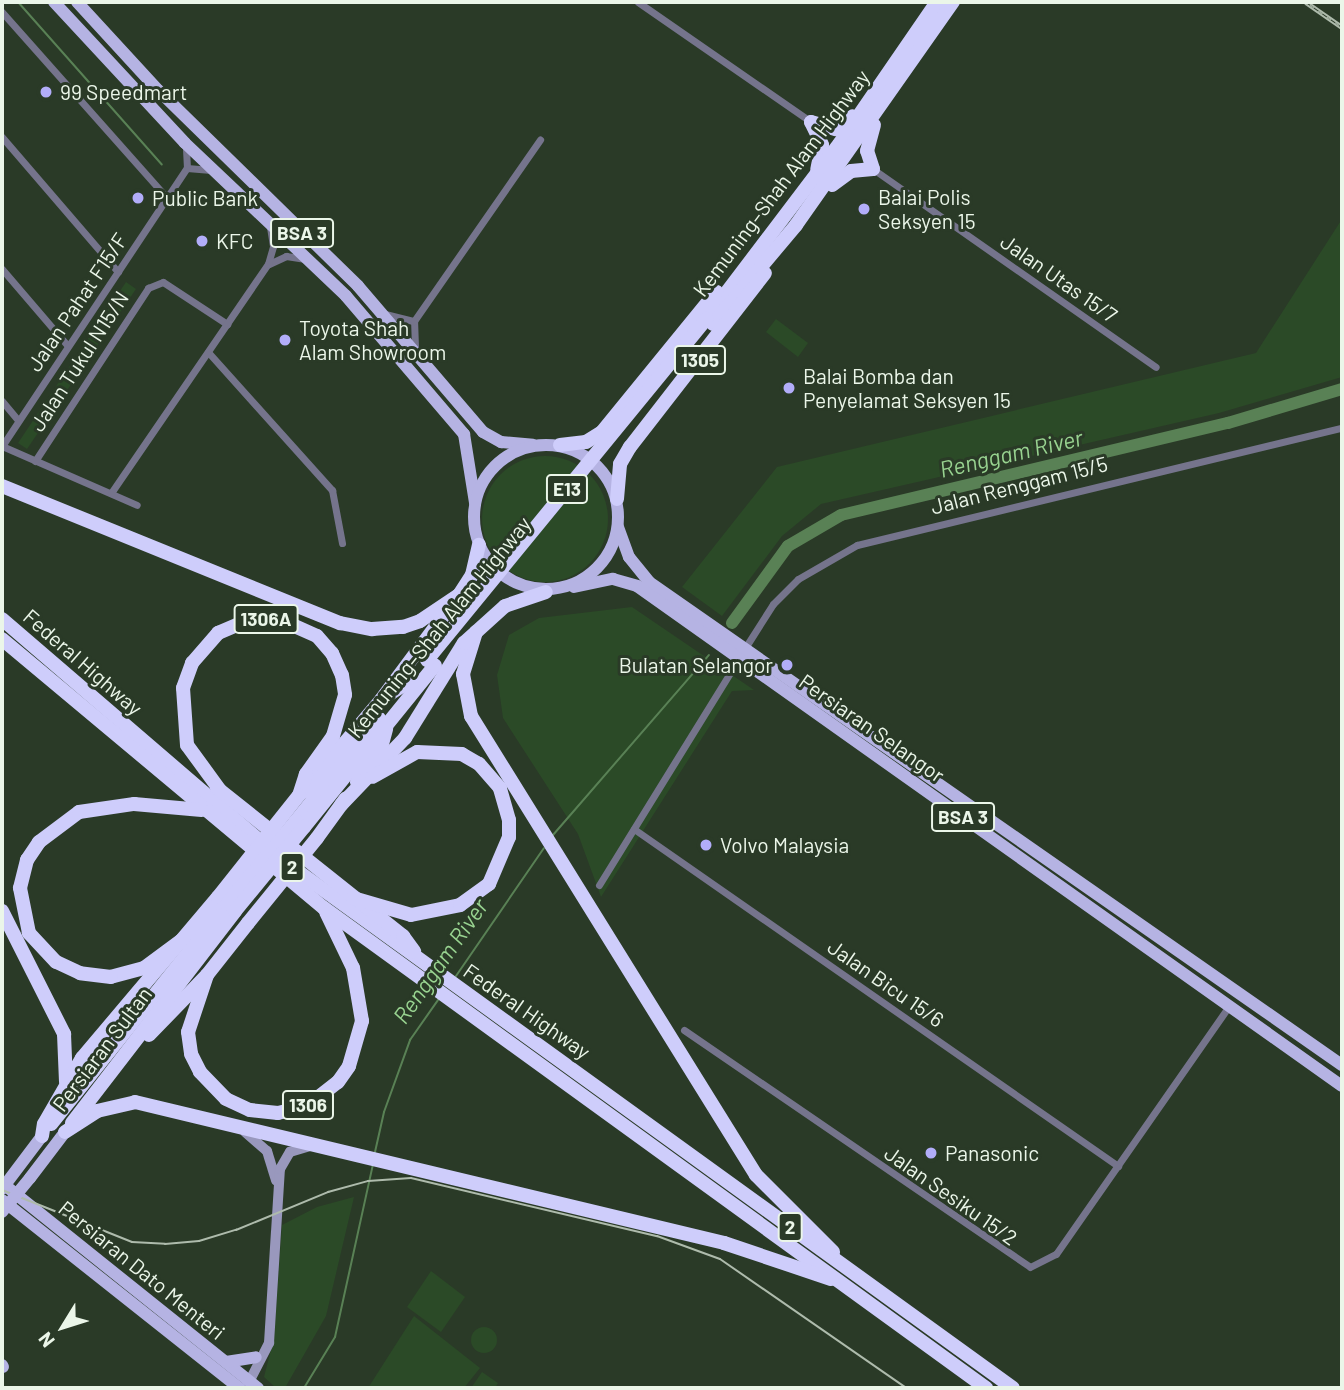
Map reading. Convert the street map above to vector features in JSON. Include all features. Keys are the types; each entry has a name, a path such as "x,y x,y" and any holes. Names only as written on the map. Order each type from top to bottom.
{"highway":[{"name":"Kemuning–Shah Alam Highway","path":"227,904 387,725 431,663 710,322 796,225 818,196 937,2"},
{"name":"Kemuning–Shah Alam Highway","path":"710,322 811,181 877,102 953,2"},
{"path":"811,122 836,129 877,102"},
{"path":"818,196 851,171 873,169 867,151 877,102"},
{"path":"811,122 822,159 811,181"},
{"path":"560,445 586,442 602,432 780,222"},
{"name":"1305","path":"617,499 620,464 630,447 756,289 796,225"},
{"path":"2,486 340,623 372,629 402,626 419,621 459,595"},
{"path":"202,810 134,804 79,812 39,842 27,860 20,888 29,933 56,962 80,973 111,977 144,968 227,904 299,795 381,700 459,595 472,575 479,545"},
{"path":"341,805 372,777 411,731 450,663 476,632 518,598 546,592"},
{"name":"Federal Highway","path":"2,619 285,862 1013,1388"},
{"name":"1306A","path":"222,793 187,746 183,688 192,663 218,633 244,622 281,620 317,636 332,653 342,675 345,695 337,726 306,774 299,795"},
{"path":"476,632 463,674 471,716 561,856 648,1007 755,1175 820,1234 847,1269"},
{"name":"Federal Highway","path":"2,639 202,810 324,908 986,1388"},
{"name":"Kemuning–Shah Alam Highway","path":"300,824 411,680 431,663"},
{"path":"381,700 411,680"},
{"path":"111,1069 206,975 317,838 380,748 387,725"},
{"path":"353,898 411,915 460,905 489,884 509,837 509,820 499,788 479,764 462,754 416,752 372,777"},
{"path":"169,764 200,775 402,936 422,962"},
{"name":"Persiaran Sultan","path":"65,1132 227,904"},
{"name":"Persiaran Sultan","path":"42,1136 227,904"},
{"name":"1306","path":"206,975 188,1032 191,1054 200,1072 220,1095 250,1110 278,1113 307,1106 338,1082 349,1066 362,1021 353,968 324,908"},
{"path":"2,911 64,1034 66,1083"},
{"path":"42,1136 66,1083 182,940"},
{"path":"65,1132 97,1111 135,1102 218,1118 749,1250 835,1280"}],"main road":[{"name":"BSA 3","path":"77,2 158,90 382,312 492,439 533,445"},
{"name":"BSA 3","path":"60,4 185,143 368,319 464,433 475,503"},
{"path":"533,445 560,445 599,468 617,499 618,527 601,562 574,587 546,592 519,586 495,569 479,545 475,503 492,470 533,445"},
{"name":"Persiaran Selangor","path":"618,527 629,557 649,582 742,653 1342,1086"},
{"name":"Persiaran Selangor","path":"574,587 628,581 742,653 1342,1065"},
{"path":"218,1118 258,1139 267,1151 278,1190"},
{"name":"Persiaran Sultan","path":"2,1212 65,1132"},
{"name":"Persiaran Sultan","path":"4,1190 42,1136"},
{"path":"241,1386 263,1362 269,1334 278,1190 284,1158 297,1149 320,1144"},
{"name":"Persiaran Dato Menteri","path":"4,1190 23,1200 226,1362 241,1386"},
{"name":"Persiaran Dato Menteri","path":"4,1190 215,1370 241,1386"},
{"path":"241,1386 269,1334"},
{"path":"226,1362 256,1357"}],"street":[{"path":"638,2 811,122"},
{"path":"2,12 168,199"},
{"path":"2,136 118,272"},
{"path":"419,357 412,341 414,320 540,140"},
{"path":"185,143 187,168 212,170"},
{"name":"Jalan Pahat F15/F","path":"2,446 187,168"},
{"name":"Jalan Utas 15/7","path":"873,169 1156,367"},
{"path":"111,493 268,264 274,246 270,227"},
{"path":"268,264 286,256 305,259"},
{"path":"2,270 68,346"},
{"name":"Jalan Tukul N15/N","path":"35,461 148,288 163,282 227,324"},
{"path":"382,312 399,321 414,320"},
{"path":"208,352 332,490 342,543"},
{"path":"2,401 18,420"},
{"name":"Jalan Renggam 15/5","path":"742,653 773,604 798,579 857,545 1342,428"},
{"path":"2,446 137,505"},
{"path":"599,885 742,653"},
{"name":"Jalan Bicu 15/6","path":"634,829 1118,1166"},
{"name":"Jalan Sesiku 15/2","path":"684,1030 1021,1264 1038,1266 1056,1254 1229,1006"}],"green space":[{"path":"1342,219 1342,377 1219,413 821,504 782,536 722,616 682,587 777,467 1256,353"},
{"path":"126,282 136,289 27,449 18,443"},
{"path":"776,319 808,343 798,357 766,332"},
{"path":"545,456 569,461 590,474 603,495 608,519 603,543 590,564 569,577 545,582 521,577 500,564 487,543 482,519 487,495 500,474 521,461"},
{"path":"632,607 754,690 732,691 601,897 578,834 503,718 497,675 509,635 539,618"},
{"path":"354,1197 326,1316 285,1388 276,1388 264,1377 274,1338 282,1225 317,1207"},
{"path":"431,1271 465,1297 441,1332 407,1307"},
{"path":"414,1316 480,1368 464,1388 368,1388"},
{"path":"484,1327 493,1331 497,1340 493,1349 484,1353 475,1349 471,1340 475,1331"},
{"path":"482,1372 498,1383 495,1388 471,1388"}],"waterway":[{"path":"18,2 162,165"},
{"name":"Renggam River","path":"732,623 788,546 841,515 1228,423 1342,389"},
{"name":"Renggam River","path":"553,835 709,655"},
{"name":"Renggam River","path":"456,976 544,848"},
{"name":"Renggam River","path":"375,1152 384,1112 410,1040 438,1000"},
{"name":"Renggam River","path":"304,1388 335,1337 373,1164"}],"tram line":[{"path":"2,1190 132,1242 165,1244 199,1241 236,1230 328,1192 368,1181 411,1178 657,1236 720,1259 906,1388"}],"railway":[{"path":"1306,2 1342,27"}],"place":[{"name":"99 Speedmart","path":"46,92"},
{"name":"Public Bank","path":"138,198"},
{"name":"Balai Polis Seksyen 15","path":"864,209"},
{"name":"KFC","path":"202,241"},
{"name":"Toyota Shah Alam Showroom","path":"285,340"},
{"name":"Balai Bomba dan Penyelamat Seksyen 15","path":"789,388"},
{"name":"Bulatan Selangor","path":"787,665"},
{"name":"Volvo Malaysia","path":"706,845"},
{"name":"Panasonic","path":"931,1153"}]}
